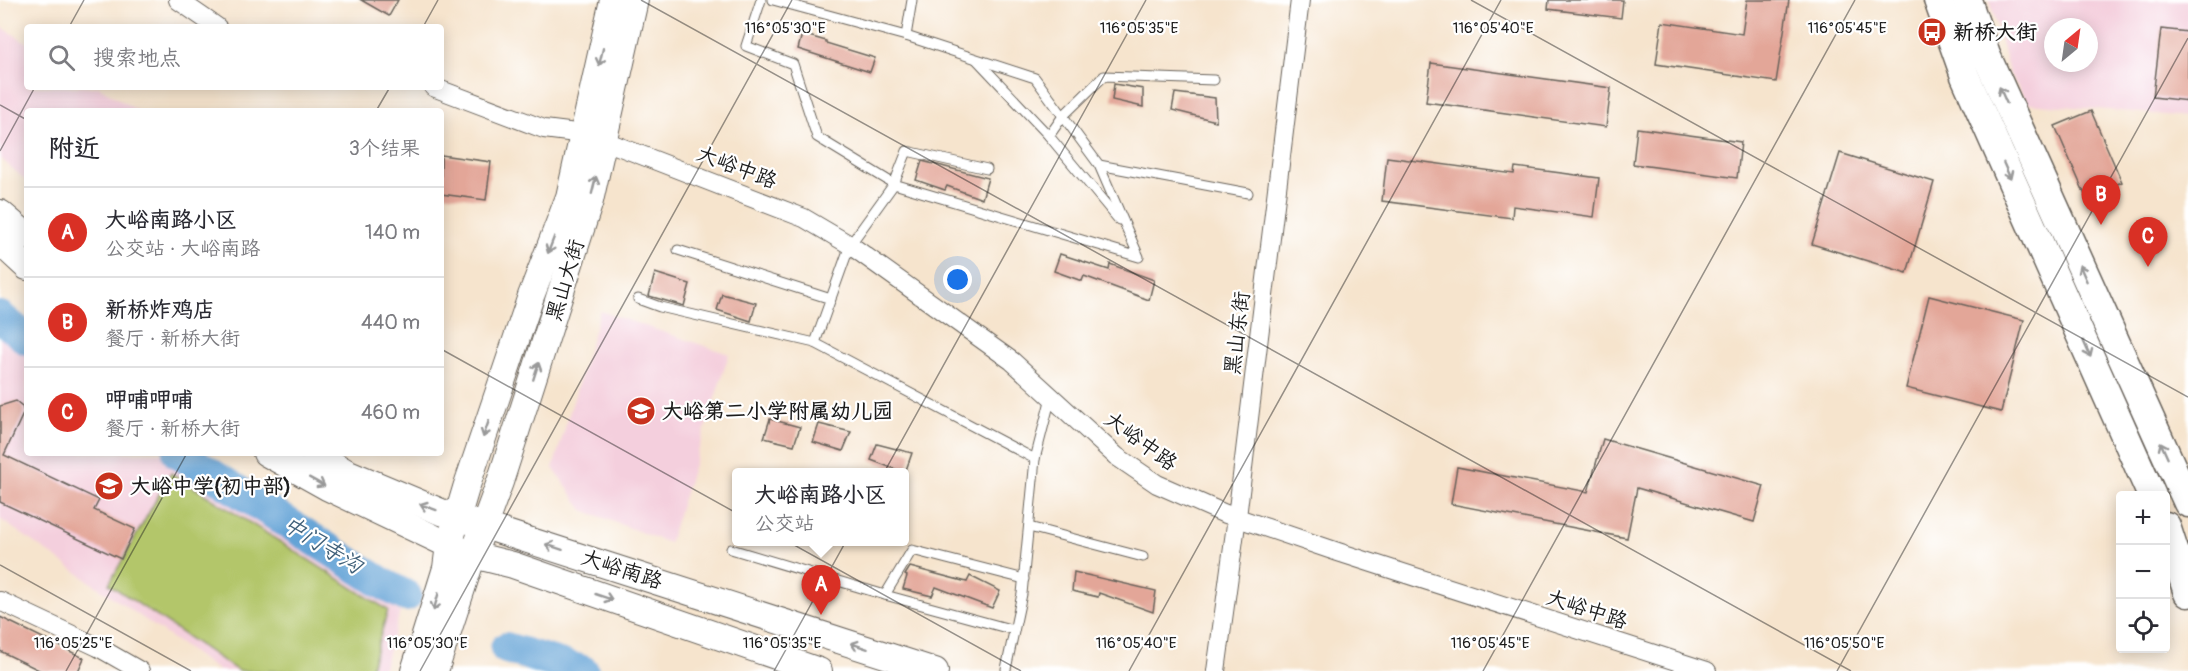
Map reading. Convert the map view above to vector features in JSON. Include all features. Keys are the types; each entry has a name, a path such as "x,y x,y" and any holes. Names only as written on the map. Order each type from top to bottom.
{"main road":[{"name":"黑山大街","path":"435,671 500,482 590,201 594,138 613,0"},
{"name":"黑山大街","path":"414,671 446,568 449,545 466,488 527,308 569,196 594,138 635,0"},
{"path":"1938,0 1965,76 2150,491"},
{"path":"1967,0 1986,55 2188,503"},
{"path":"1,216 24,234"},
{"path":"0,242 24,264"},
{"name":"大峪南路","path":"271,456 327,487 473,555 513,566 819,671"},
{"name":"大峪南路","path":"319,456 346,472 417,503 935,671"},
{"path":"2170,538 2188,592"}],"street":[{"path":"178,0 213,24"},
{"name":"黑山东街","path":"1216,671 1300,0"},
{"name":"大峪中路","path":"441,90 544,129 594,138 804,218 850,245 1011,361 1116,456 1157,484 1237,517 1707,671"},
{"path":"0,602 98,647 140,671"}],"lane":[{"path":"761,0 746,46 793,64 818,137 894,184 1138,257 1099,165 1035,78 906,36 773,0"},
{"path":"906,36 912,0"},
{"path":"975,58 1048,136 1126,228"},
{"path":"1048,136 1063,116 1104,76 1214,80"},
{"path":"815,343 850,245 894,184 907,151 987,169"},
{"path":"1099,165 1248,193"},
{"path":"678,250 831,299"},
{"path":"638,299 660,307 815,343 1035,459"},
{"path":"1006,669 1024,579 1035,459 1051,397"},
{"path":"1029,527 1143,557"},
{"path":"731,549 885,595 1014,630"},
{"path":"885,595 912,550 1024,579"}],"shaded area":[{"path":"1990,0 2188,0 2188,117 2028,103 2009,73"},
{"path":"0,26 24,41 24,90 104,90 133,108 24,108 24,178 0,158"},
{"name":"大峪第二小学附属幼儿园","path":"600,311 729,354 669,543 583,510 553,468"},
{"name":"大峪中学(初中部)","path":"0,334 24,351 24,456 175,456 400,612 383,671 219,671 0,519"}],"green space":[{"path":"171,473 388,610 370,671 238,671 109,584"}],"building":[{"path":"361,0 398,0 389,16"},
{"path":"1549,0 1623,0 1621,18 1548,9"},
{"path":"1747,0 1789,0 1776,82 1656,64 1662,22 1742,34"},
{"path":"2161,29 2188,32 2188,101 2153,97"},
{"path":"802,34 875,58 870,72 798,49"},
{"path":"1431,63 1611,88 1606,127 1426,102"},
{"path":"1114,84 1143,89 1143,107 1112,100"},
{"path":"1175,93 1215,98 1216,121 1172,110"},
{"path":"2091,111 2122,182 2086,197 2055,126"},
{"path":"1637,128 1741,142 1737,178 1633,164"},
{"path":"1840,153 1934,182 1907,273 1812,244"},
{"path":"444,155 491,162 486,200 444,194"},
{"path":"1387,157 1514,174 1515,167 1599,178 1594,217 1513,206 1512,218 1382,201"},
{"path":"922,161 988,178 982,199 947,186 945,190 916,180"},
{"path":"1060,254 1109,270 1110,264 1154,280 1149,300 1084,276 1082,281 1054,271"},
{"path":"655,273 690,284 684,306 649,296"},
{"path":"722,294 756,303 751,321 717,310"},
{"path":"1929,296 2024,320 2001,412 1906,388"},
{"path":"16,401 22,406 24,412 4,455 99,500 94,510 135,529 121,559 0,502 0,406"},
{"path":"770,419 800,427 794,445 764,438"},
{"path":"819,424 851,432 843,451 813,442"},
{"path":"1603,439 1764,486 1754,522 1637,488 1627,538 1451,504 1457,467 1588,492"},
{"path":"877,444 912,453 907,468 892,468 871,460"},
{"path":"910,567 967,582 970,576 1000,591 992,608 936,587 932,596 903,589 907,576 905,575"},
{"path":"1074,572 1156,591 1153,612 1099,593 1098,597 1072,591"},
{"path":"0,617 84,658 78,671 41,671 0,651"}],"waterway":[{"name":"中门寺沟","path":"0,317 24,337"},
{"name":"中门寺沟","path":"183,456 385,585 406,596"},
{"name":"中门寺沟","path":"506,648 583,671"}],"place":[{"name":"新桥大街","path":"1932,32"},
{"name":"新桥炸鸡店","path":"2101,225"},
{"name":"呷哺呷哺","path":"2148,267"},
{"name":"大峪第二小学附属幼儿园","path":"641,411"},
{"name":"大峪中学(初中部)","path":"109,486"},
{"name":"大峪南路小区","path":"821,615"}]}
